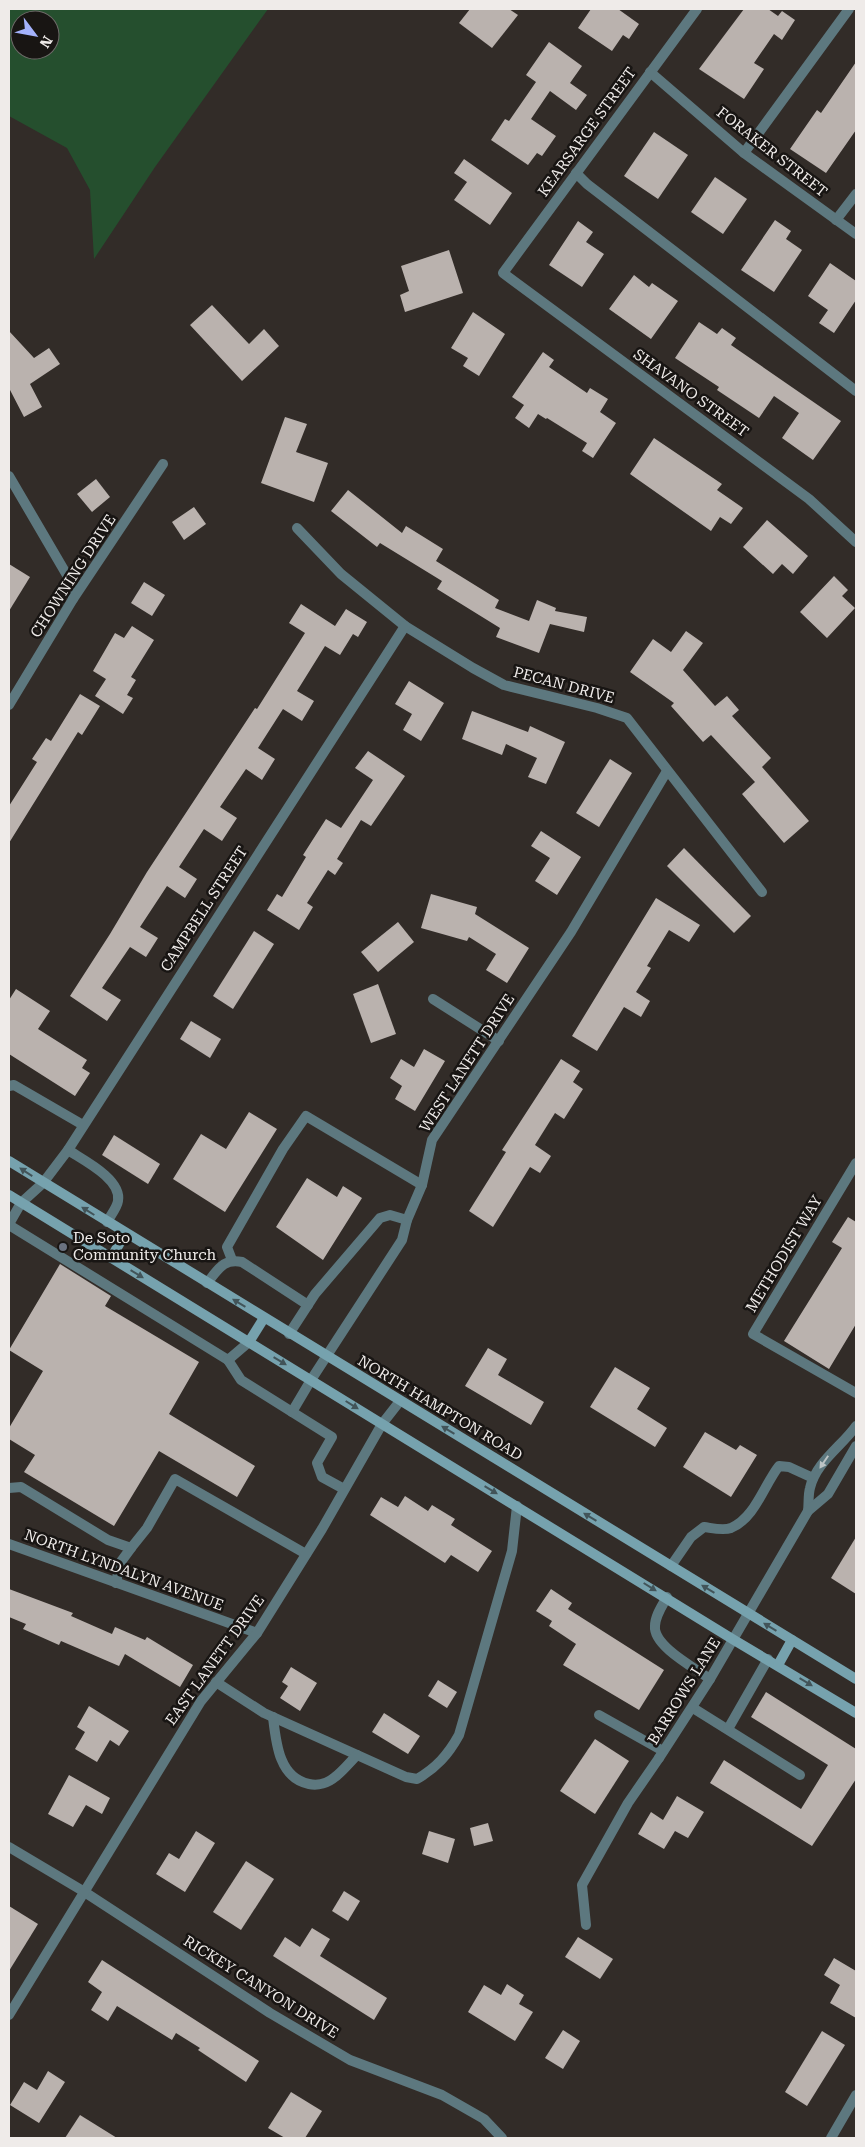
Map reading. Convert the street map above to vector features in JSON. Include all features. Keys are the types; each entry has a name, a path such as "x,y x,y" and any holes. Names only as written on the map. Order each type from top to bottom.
{"main road":[{"name":"NORTH HAMPTON ROAD","path":"9,1161 125,1234 856,1680"},
{"path":"9,1195 856,1713"},
{"path":"111,1258 125,1234"},
{"path":"249,1342 264,1318"},
{"path":"778,1665 792,1640"}],"street":[{"name":"KEARSARGE STREET","path":"503,273 697,9"},
{"path":"744,153 849,9"},
{"name":"FORAKER STREET","path":"650,72 744,153 856,234"},
{"path":"576,173 595,190 856,391"},
{"path":"836,220 856,194"},
{"name":"SHAVANO STREET","path":"503,273 809,499 856,542"},
{"name":"CHOWNING DRIVE","path":"9,704 73,599 163,464"},
{"path":"9,476 71,582 73,599"},
{"name":"PECAN DRIVE","path":"297,528 341,574 404,626 504,685 597,708 627,718 762,892"},
{"name":"CAMPBELL STREET","path":"9,1224 21,1203 43,1183 68,1150 404,626"},
{"name":"WEST LANETT DRIVE","path":"292,1412 402,1240 407,1220 422,1185 432,1140 571,932 667,771"},
{"path":"433,999 499,1041"},
{"path":"9,1086 14,1085 83,1125"},
{"path":"232,1260 227,1247 283,1149 306,1116 422,1185"},
{"path":"68,1150 109,1178 116,1189 118,1201 107,1222"},
{"name":"METHODIST WAY","path":"856,1163 753,1334 856,1393"},
{"path":"289,1334 308,1305 380,1218 390,1214 407,1220"},
{"path":"9,1224 228,1360 241,1380 332,1437 317,1463 322,1476 344,1490"},
{"path":"207,1283 224,1263 232,1260 242,1262 308,1305"},
{"path":"228,1360 249,1342"},
{"name":"EAST LANETT DRIVE","path":"9,2014 201,1701 256,1633 306,1554 382,1424 400,1401"},
{"path":"808,1511 810,1488 814,1478 829,1455 856,1426"},
{"path":"750,1614 808,1511 828,1494 856,1446"},
{"path":"671,1566 691,1537 704,1527 731,1528 742,1519 754,1507 779,1466 789,1467 814,1478"},
{"path":"116,1583 120,1563 147,1528 175,1479 306,1554"},
{"path":"9,1488 21,1487 108,1540 131,1548"},
{"path":"216,1682 273,1717 406,1777 417,1779 435,1768 452,1748 459,1735 512,1551 518,1506"},
{"name":"NORTH LYNDALYN AVENUE","path":"9,1544 256,1633"},
{"path":"667,1597 659,1611 654,1628 659,1642 710,1679"},
{"name":"BARROWS LANE","path":"586,1925 582,1885 628,1802 693,1708 750,1614"},
{"path":"728,1729 768,1659"},
{"path":"693,1708 800,1775"},
{"path":"599,1715 661,1755"},
{"path":"273,1717 276,1742 283,1763 290,1776 298,1781 323,1784 334,1778 357,1754"},
{"name":"RICKEY CANYON DRIVE","path":"9,1847 83,1891 270,2013 350,2060 442,2095 484,2119 502,2138"},
{"path":"831,2138 856,2095"}],"green space":[{"path":"9,9 268,9 155,167 94,259 90,190 67,148 9,116"}],"building":[{"path":"470,9 509,9 518,15 492,48 459,23"},
{"path":"591,9 618,9 639,24 629,39 623,35 612,51 578,28"},
{"path":"744,9 768,9 778,16 782,11 795,20 782,40 774,34 754,63 764,69 744,99 699,69"},
{"path":"549,42 582,66 570,83 587,95 576,110 550,91 531,119 556,136 542,156 537,153 528,165 491,140 505,119 509,121 536,82 526,75"},
{"path":"856,62 856,130 826,173 790,149 817,110 821,113"},
{"path":"654,132 688,155 658,199 624,176"},
{"path":"464,159 512,193 490,225 454,200 467,182 454,173"},
{"path":"715,177 747,199 723,234 691,212"},
{"path":"775,220 791,231 786,239 802,250 774,292 741,270"},
{"path":"578,221 593,232 586,242 604,254 582,287 549,265"},
{"path":"449,250 463,293 405,312 400,295 409,291 401,266"},
{"path":"830,263 856,281 856,300 834,333 819,323 828,310 808,296"},
{"path":"634,275 649,287 652,283 678,301 651,339 609,309"},
{"path":"212,305 249,344 264,329 279,346 242,381 190,325"},
{"path":"473,312 505,334 479,376 463,366 468,358 451,348"},
{"path":"699,322 717,334 722,328 736,338 731,345 841,421 813,460 782,438 799,413 774,396 759,418 717,390 719,387 675,358"},
{"path":"9,331 34,358 49,348 60,364 30,384 42,407 24,417 9,388"},
{"path":"543,352 554,360 549,367 587,393 590,388 608,399 600,412 616,423 593,458 582,451 587,443 547,418 538,414 529,428 515,418 524,405 512,397"},
{"path":"285,417 307,424 296,452 328,463 314,502 261,483"},
{"path":"654,438 722,484 717,490 743,508 731,524 720,517 711,531 630,474"},
{"path":"96,479 110,497 92,512 77,494"},
{"path":"348,490 402,533 406,526 443,549 436,561 499,600 495,608 529,621 537,600 556,608 555,611 587,617 584,632 550,624 539,653 496,637 500,628 437,589 442,581 380,543 377,547 331,511"},
{"path":"194,507 206,524 184,540 172,522"},
{"path":"767,520 808,556 793,574 782,564 773,574 743,547"},
{"path":"9,564 30,577 9,611"},
{"path":"834,576 848,590 842,596 855,608 827,638 800,612"},
{"path":"144,582 165,595 152,616 131,603"},
{"path":"301,604 335,626 346,609 367,622 358,637 353,634 340,655 325,646 297,691 314,701 302,721 283,709 258,748 275,759 262,780 246,769 220,807 237,818 222,841 204,829 179,867 197,879 185,898 167,886 140,927 158,938 146,957 130,947 102,988 121,1000 107,1021 70,996 147,872 255,708 257,709 305,633 289,623"},
{"path":"132,626 154,640 131,677 136,680 127,695 133,698 123,714 95,696 106,679 93,671 115,633 124,638"},
{"path":"686,631 703,643 683,670 715,706 727,696 739,710 732,716 771,758 762,767 809,821 784,843 742,794 755,782 711,735 703,742 671,706 674,703 630,672 653,639 671,652"},
{"path":"409,681 444,703 421,741 403,730 412,714 395,704"},
{"path":"80,694 100,706 82,735 78,732 9,843 9,806 37,762 32,759 46,738 51,741"},
{"path":"472,711 528,732 530,726 565,742 546,784 528,777 537,758 506,744 502,755 462,739"},
{"path":"368,751 405,776 371,826 361,820 337,859 343,863 335,875 328,870 307,903 313,907 299,930 267,910 277,894 282,897 306,857 303,855 326,819 341,828 373,780 355,768"},
{"path":"610,759 632,773 599,827 576,813"},
{"path":"541,831 581,857 557,895 535,881 550,858 531,846"},
{"path":"684,848 751,916 734,933 667,866"},
{"path":"431,894 477,907 475,914 529,948 507,983 486,970 496,954 469,937 467,941 421,928"},
{"path":"656,898 700,925 689,942 669,930 647,966 651,968 636,992 650,1001 641,1017 624,1007 597,1051 572,1036"},
{"path":"398,922 414,942 378,972 361,952"},
{"path":"254,931 274,944 233,1009 213,996"},
{"path":"378,984 396,1034 371,1043 353,994"},
{"path":"16,989 50,1011 38,1029 87,1060 82,1068 90,1073 75,1096 9,1054 9,1000"},
{"path":"191,1021 221,1039 210,1058 180,1039"},
{"path":"424,1049 445,1061 415,1111 395,1099 402,1086 390,1078 401,1059 414,1067"},
{"path":"561,1059 580,1071 573,1082 583,1089 564,1119 555,1113 535,1145 551,1156 540,1173 530,1167 493,1227 469,1211 506,1152 502,1150"},
{"path":"249,1112 277,1129 225,1212 173,1179 201,1134 226,1149"},
{"path":"114,1135 160,1164 148,1184 102,1155"},
{"path":"307,1178 337,1197 343,1186 362,1198 323,1260 276,1227"},
{"path":"848,1217 856,1222 856,1324 829,1369 784,1341 842,1248 832,1242"},
{"path":"60,1264 111,1296 105,1306 199,1362 169,1414 255,1466 237,1497 159,1451 114,1526 24,1472 35,1455 9,1439 9,1428 43,1371 9,1350"},
{"path":"488,1348 507,1359 498,1375 544,1402 531,1425 465,1386"},
{"path":"615,1367 650,1388 637,1409 667,1428 655,1447 590,1407"},
{"path":"705,1432 736,1450 740,1445 757,1455 731,1497 683,1467"},
{"path":"405,1496 428,1511 432,1505 455,1519 451,1525 492,1551 478,1572 451,1555 445,1563 370,1515 381,1497 398,1507"},
{"path":"856,1537 856,1594 831,1578"},
{"path":"9,1589 73,1613 71,1616 112,1634 115,1627 145,1640 147,1637 193,1665 180,1687 125,1654 119,1666 61,1641 59,1645 23,1629 26,1624 9,1617"},
{"path":"551,1589 572,1603 568,1609 664,1670 639,1710 563,1665 576,1644 549,1626 552,1621 536,1611"},
{"path":"291,1667 317,1683 300,1711 280,1698 288,1686 282,1682"},
{"path":"438,1680 457,1692 447,1708 428,1696"},
{"path":"766,1692 856,1749 856,1779 812,1846 710,1783 724,1760 801,1809 828,1765 751,1717"},
{"path":"89,1706 129,1731 119,1746 110,1740 97,1762 75,1749 85,1732 77,1727"},
{"path":"384,1713 420,1736 408,1754 372,1732"},
{"path":"595,1739 629,1761 595,1814 560,1791"},
{"path":"69,1775 110,1798 102,1814 86,1805 73,1827 48,1814"},
{"path":"677,1796 704,1812 688,1838 675,1831 664,1849 638,1834 651,1812 663,1820"},
{"path":"488,1823 493,1841 474,1846 470,1828"},
{"path":"196,1831 215,1843 185,1892 156,1874 169,1853 179,1859"},
{"path":"429,1831 455,1839 448,1863 422,1854"},
{"path":"246,1861 274,1879 241,1930 213,1912"},
{"path":"344,1891 360,1901 348,1921 332,1911"},
{"path":"9,1906 38,1924 9,1971"},
{"path":"312,1928 330,1939 320,1956 387,1998 374,2020 273,1956 285,1937 300,1947"},
{"path":"578,1937 613,1959 600,1979 565,1957"},
{"path":"834,1958 856,1971 856,2018 830,2003 840,1985 824,1975"},
{"path":"102,1960 259,2061 246,2082 176,2033 172,2040 117,2006 108,2021 91,2010 102,1992 88,1982"},
{"path":"507,1984 524,1995 519,2004 533,2012 515,2041 468,2012 484,1985 501,1995"},
{"path":"563,2030 580,2041 563,2069 545,2058"},
{"path":"822,2031 845,2045 807,2106 785,2092"},
{"path":"48,2071 65,2082 39,2123 10,2105 24,2082 37,2090"},
{"path":"291,2092 322,2111 305,2138 285,2138 268,2128"},
{"path":"80,2115 117,2138 65,2138"}],"place":[{"name":"De Soto Community Church","path":"63,1247"}]}
